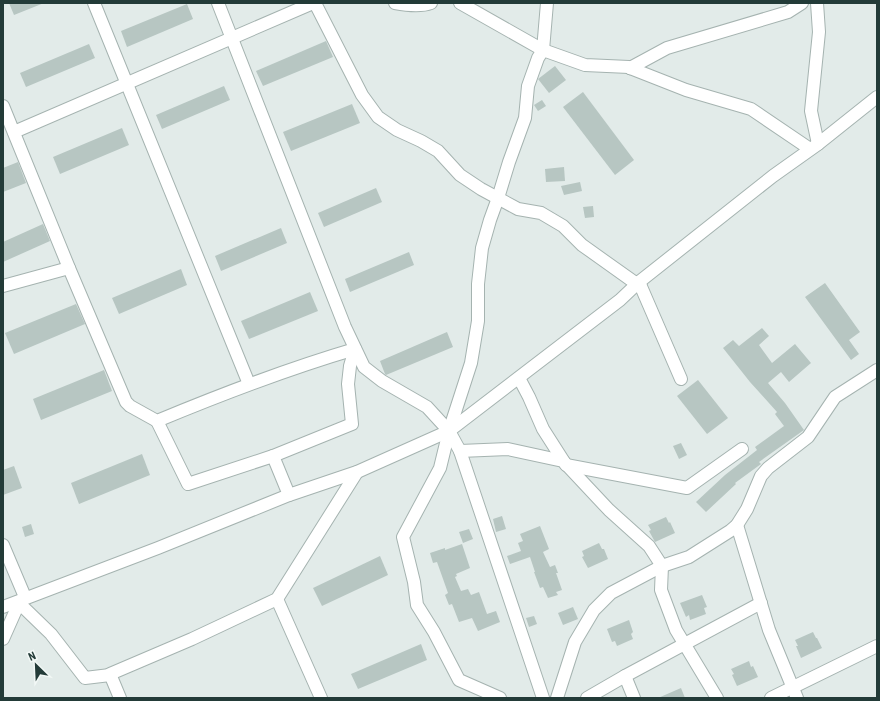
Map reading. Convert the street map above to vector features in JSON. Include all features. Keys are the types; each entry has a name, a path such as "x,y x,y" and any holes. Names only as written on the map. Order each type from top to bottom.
{"street":[{"path":"94,3 249,384"},
{"path":"218,3 354,349 364,367 382,381 427,408 449,431 460,450 543,698"},
{"path":"14,132 314,3 362,95 378,117 397,130 438,151 460,175 498,198 518,209 541,214 563,226 582,245 639,284 681,379"},
{"path":"395,3 405,5 431,3"},
{"path":"460,3 543,50 585,65 629,67 686,90 751,109 814,146"},
{"path":"500,698 459,680 434,632 417,605 414,582 403,536 440,468 449,431 471,363 478,321 478,284 482,248 509,162 525,118 528,86 538,58 543,50 547,3"},
{"path":"630,68 667,48 788,12 802,3"},
{"path":"814,146 811,111 819,32 817,3"},
{"path":"3,607 158,548 290,495 357,472 449,431 620,300 877,97"},
{"path":"3,106 69,268 126,402 130,406 158,421 188,484 273,456 352,424 348,384 354,349"},
{"path":"3,286 69,268"},
{"path":"158,421 249,384 319,359 354,349"},
{"path":"557,698 575,642 594,610 612,593 662,566 689,557 730,531 737,525 747,509 760,476 808,437 835,397 877,370"},
{"path":"519,378 543,429 566,464 609,510 649,546 662,566 661,590 676,630 717,698"},
{"path":"460,450 508,449 563,461 566,464 688,488 742,449"},
{"path":"273,456 290,495"},
{"path":"3,545 22,600 86,678 110,675 192,640 277,598 357,472"},
{"path":"737,525 769,630 795,692"},
{"path":"277,598 321,698"},
{"path":"3,639 22,600"},
{"path":"587,698 761,603"},
{"path":"771,698 795,692 877,646"},
{"path":"110,675 120,698"},
{"path":"625,676 634,698"}],"building":[{"path":"9,3 44,3 14,15"},
{"path":"187,4 193,19 127,47 121,31"},
{"path":"326,41 333,57 263,86 256,71"},
{"path":"89,44 95,58 26,87 20,73"},
{"path":"555,66 566,80 549,93 538,79"},
{"path":"224,86 230,100 162,129 156,115"},
{"path":"583,92 634,160 615,175 563,107"},
{"path":"542,100 546,106 538,111 534,105"},
{"path":"352,104 360,123 291,151 283,132"},
{"path":"122,128 129,145 60,174 53,157"},
{"path":"18,162 26,183 3,192 3,168"},
{"path":"564,167 565,181 546,182 545,169"},
{"path":"580,182 582,191 564,195 561,186"},
{"path":"376,188 382,202 324,227 318,213"},
{"path":"593,206 594,217 585,218 583,207"},
{"path":"43,224 50,241 3,262 3,242"},
{"path":"281,228 287,243 221,271 215,256"},
{"path":"409,252 414,265 350,292 345,279"},
{"path":"181,269 187,285 119,314 112,298"},
{"path":"825,283 860,332 849,340 859,354 851,360 805,297"},
{"path":"310,292 318,311 249,339 241,321"},
{"path":"76,304 85,324 14,354 5,333"},
{"path":"762,328 769,336 759,345 772,363 795,344 811,363 789,382 781,372 768,383 785,403 804,430 759,462 761,464 735,483 736,484 706,512 696,502 725,475 757,450 755,447 784,426 775,414 777,412 750,382 723,348 733,340 739,346"},
{"path":"447,332 453,347 386,375 385,374 380,361"},
{"path":"104,370 112,391 41,420 33,399"},
{"path":"698,380 728,418 707,434 677,396"},
{"path":"681,443 687,455 679,459 673,446"},
{"path":"142,454 150,475 79,504 71,483"},
{"path":"14,466 22,488 3,495 3,470"},
{"path":"502,516 506,529 496,532 493,519"},
{"path":"666,517 675,533 655,542 649,531 651,530 648,525"},
{"path":"31,524 34,534 25,537 22,527"},
{"path":"540,526 549,549 543,552 550,567 555,565 562,590 556,592 558,595 548,598 543,587 540,588 530,557 510,564 507,556 521,551 518,543 523,541 520,534"},
{"path":"469,529 473,539 463,543 459,532"},
{"path":"599,543 602,549 604,549 608,559 588,568 582,557 584,556 582,551"},
{"path":"462,544 470,568 456,574 457,576 455,577 461,591 468,589 471,595 479,592 487,614 496,611 500,622 478,631 472,618 459,622 452,604 449,605 445,595 448,593 437,562 433,563 430,553"},
{"path":"380,556 388,575 322,606 313,588"},
{"path":"702,595 707,607 704,608 706,614 690,620 689,615 686,617 680,603"},
{"path":"573,607 578,619 563,625 558,613"},
{"path":"534,616 537,624 529,627 526,618"},
{"path":"629,620 633,632 631,634 633,639 617,646 615,641 612,642 607,629"},
{"path":"813,632 822,648 801,658 795,640"},
{"path":"421,644 427,660 358,689 351,674"},
{"path":"749,661 758,677 737,686 731,669"},
{"path":"681,688 685,698 658,698"}]}
